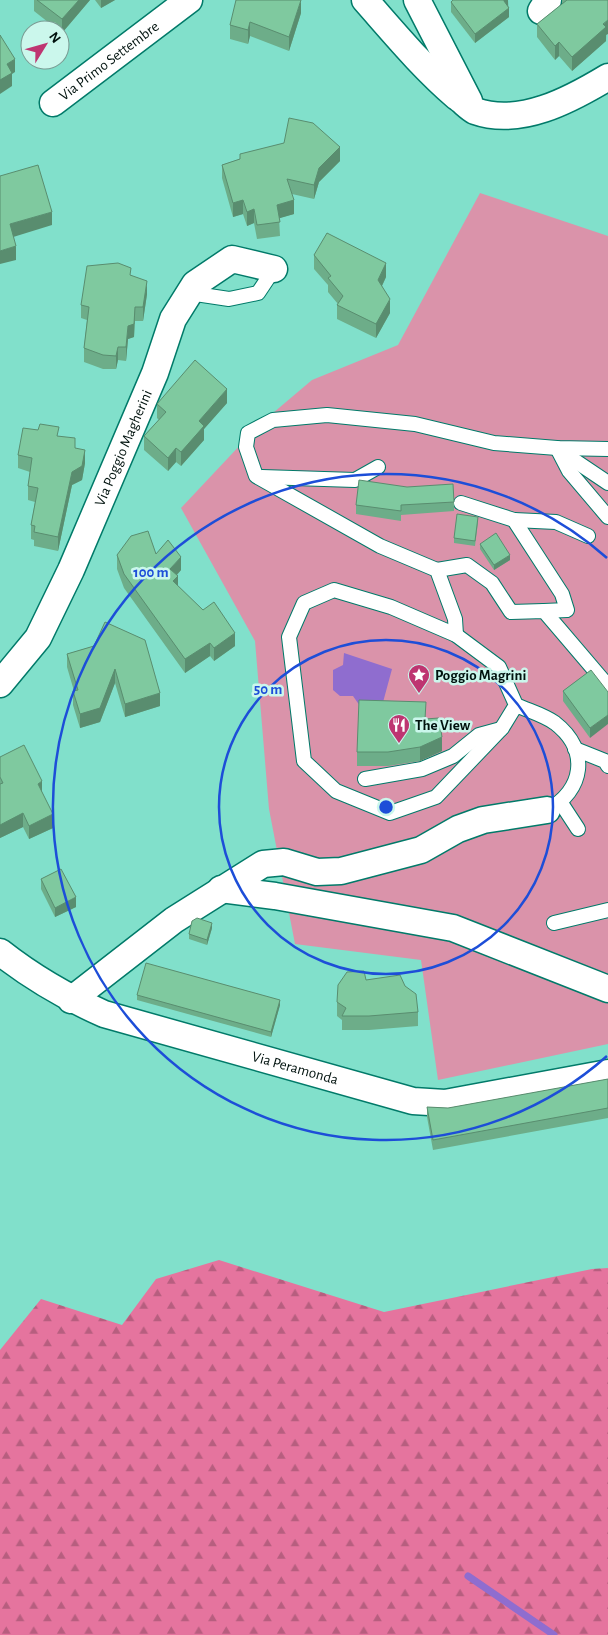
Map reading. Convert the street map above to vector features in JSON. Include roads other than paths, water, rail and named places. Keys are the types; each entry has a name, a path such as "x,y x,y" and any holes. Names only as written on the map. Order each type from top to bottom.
{"street":[{"name":"Via Primo Settembre","path":"53,103 189,0"},
{"path":"366,0 430,74 474,110 508,116 544,109 584,92 608,77"},
{"path":"417,0 474,110"},
{"name":"Via Poggio Magherini","path":"0,684 38,638 70,570 155,374 174,319 195,284 232,259 274,269"},
{"path":"71,1000 139,945 221,889 250,871 272,862 284,862 318,872 341,870 421,850 458,829 484,820 554,807"},
{"path":"221,889 276,896 454,928 608,989"},
{"name":"Via Peramonda","path":"0,952 28,974 71,1000 104,1014 141,1026 395,1096 430,1103 445,1103 608,1072"}],"lane":[{"path":"189,294 229,300 258,293 274,269"},
{"path":"514,520 562,594 567,610 511,612 492,583 467,565 437,570 380,546 258,477 246,447 248,432 273,420 327,415 415,424 494,443 557,448 608,449"},
{"path":"557,448 608,483"},
{"path":"557,448 569,472 608,517"},
{"path":"258,477 355,480 378,467"},
{"path":"461,503 514,520 556,522 588,536"},
{"path":"437,570 455,619 456,635"},
{"path":"516,706 502,728 436,797 390,813 336,792 304,761 289,637 304,602 334,590 391,606 456,635 499,667 516,706 555,723 563,730 575,749 580,771 569,795 554,807 578,829"},
{"path":"544,611 608,686"},
{"path":"366,779 422,769 453,756 479,735 502,728"},
{"path":"575,749 605,760 608,766"},
{"path":"554,923 608,910"}],"waterway":[{"path":"468,1576 554,1635"}],"place":[{"name":"Poggio Magrini","path":"419,694"},
{"name":"The View","path":"399,744"}]}
